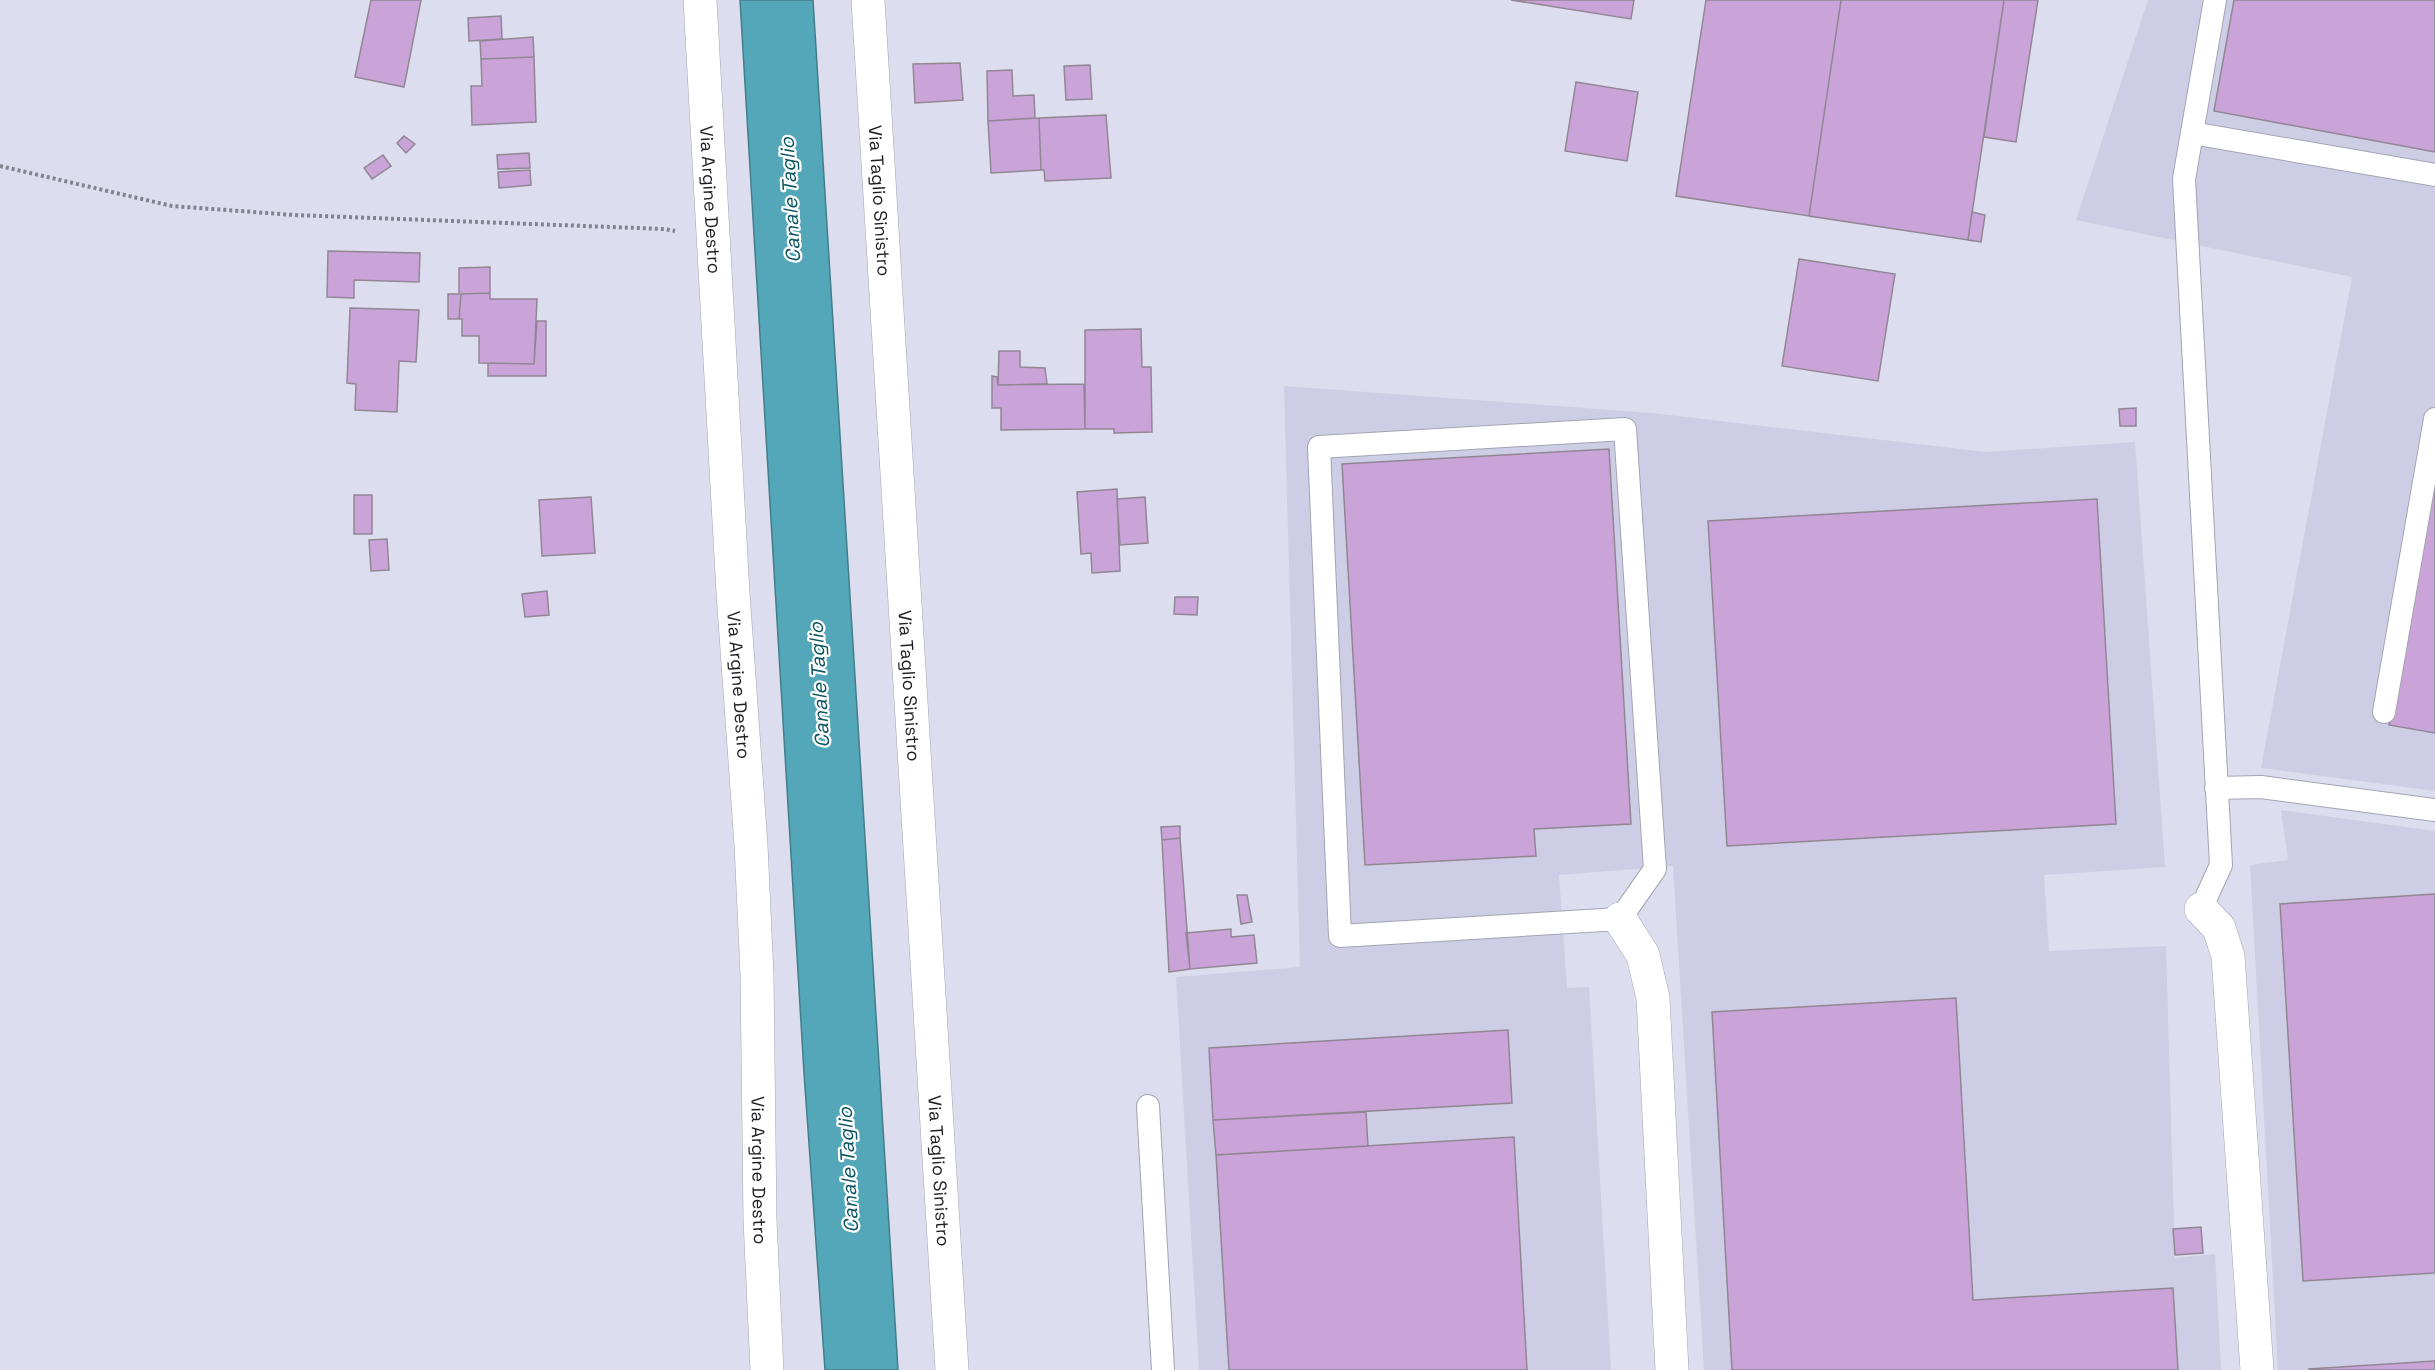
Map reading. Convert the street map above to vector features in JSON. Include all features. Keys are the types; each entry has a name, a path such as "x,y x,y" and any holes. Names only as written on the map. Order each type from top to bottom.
{"street":[{"name":"Via Argine Destro","path":"699,0 752,857 757,975 760,1220 767,1370"},
{"name":"Via Taglio Sinistro","path":"868,0 952,1370"},
{"path":"2201,909 2219,928 2228,957 2257,1370"},
{"path":"1620,919 1643,955 1653,998 1672,1370"}],"lane":[{"path":"2201,909 2221,865 2184,179 2215,0"},
{"path":"2192,133 2435,175"},
{"path":"2384,712 2435,418"},
{"path":"1625,429 1655,869 1620,919 1340,936 1319,447 1625,429"},
{"path":"2216,788 2261,787 2435,810"},
{"path":"1148,1106 1163,1370"}],"path":[{"path":"0,166 172,206 294,215 663,229 713,240"}],"shaded area":[{"path":"2148,0 2435,0 2435,791 2261,768 2352,277 2076,220"},
{"path":"1284,386 1652,413 1986,452 2135,442 2165,867 2044,875 2049,951 2166,946 2175,1258 2215,1254 2221,1370 1704,1370 1673,866 1559,875 1567,988 1589,987 1611,1370 1199,1370 1176,977 1300,967"},
{"path":"2281,810 2435,831 2435,1370 2278,1370 2250,865 2288,860"}],"water":[{"name":"Canale Taglio","path":"740,0 813,0 898,1370 825,1370 804,1073"}],"building":[{"path":"371,0 421,0 404,87 355,77"},
{"path":"1511,0 1634,0 1631,19"},
{"path":"1706,0 1841,0 1809,216 1676,196"},
{"path":"1841,0 2004,0 1968,240 1809,216"},
{"path":"2004,0 2038,0 2016,142 1984,137"},
{"path":"2234,0 2435,0 2435,152 2214,111"},
{"path":"501,16 502,39 469,41 468,18"},
{"path":"533,37 534,57 481,59 480,41"},
{"path":"534,57 536,122 472,125 471,86 482,86 481,59"},
{"path":"960,63 963,100 915,103 913,64"},
{"path":"1090,65 1092,99 1066,100 1064,66"},
{"path":"1012,70 1013,96 1034,95 1035,118 988,121 987,71"},
{"path":"1576,82 1638,92 1627,161 1565,151"},
{"path":"1106,115 1111,178 1045,181 1044,170 1041,170 1039,118"},
{"path":"1039,118 1041,170 991,173 988,121"},
{"path":"404,136 415,144 406,153 397,143"},
{"path":"529,153 530,168 498,169 497,155"},
{"path":"383,155 391,166 372,179 364,168"},
{"path":"530,170 531,185 499,188 498,172"},
{"path":"1972,212 1985,215 1981,242 1968,240"},
{"path":"328,251 420,253 419,282 354,280 354,298 327,297"},
{"path":"1799,259 1895,274 1878,381 1782,366"},
{"path":"490,267 490,293 461,294 459,319 448,319 448,294 459,294 459,268"},
{"path":"490,293 490,299 537,299 534,364 479,363 479,336 462,336 462,319 459,319 461,294"},
{"path":"350,308 419,310 416,362 399,361 397,412 355,410 356,384 347,383"},
{"path":"537,321 546,321 546,376 488,376 488,363 534,364"},
{"path":"1141,329 1142,367 1151,367 1152,432 1114,433 1114,429 1085,429 1085,330"},
{"path":"999,351 1020,351 1020,367 1045,368 1047,384 998,385"},
{"path":"992,376 997,377 998,385 1084,384 1085,429 1001,430 1001,408 992,408"},
{"path":"2136,408 2136,426 2120,426 2119,409"},
{"path":"1609,449 1631,824 1534,829 1536,856 1365,865 1342,464"},
{"path":"2435,471 2435,733 2389,725"},
{"path":"1117,489 1120,571 1092,573 1091,553 1081,554 1077,492"},
{"path":"354,495 372,495 372,534 354,534"},
{"path":"591,497 595,553 542,556 539,500"},
{"path":"1145,497 1148,543 1120,545 1117,499"},
{"path":"2097,499 2116,824 1727,846 1708,521"},
{"path":"387,539 389,570 371,571 369,540"},
{"path":"547,591 549,615 525,617 522,594"},
{"path":"1175,597 1198,597 1197,615 1174,614"},
{"path":"1180,826 1180,838 1162,840 1161,827"},
{"path":"1180,838 1190,969 1169,972 1162,840"},
{"path":"2435,894 2435,1273 2303,1281 2280,904"},
{"path":"1237,895 1247,895 1252,922 1241,924"},
{"path":"1231,929 1231,937 1254,935 1257,963 1190,969 1186,933"},
{"path":"1956,998 1973,1300 2173,1288 2178,1370 1732,1370 1712,1012"},
{"path":"1508,1030 1512,1103 1213,1120 1209,1048"},
{"path":"1366,1112 1368,1146 1216,1155 1213,1120"},
{"path":"1514,1137 1527,1370 1229,1370 1216,1155"},
{"path":"2201,1227 2203,1253 2175,1255 2173,1229"},
{"path":"2435,1361 2435,1370 2309,1370 2309,1369"}]}
